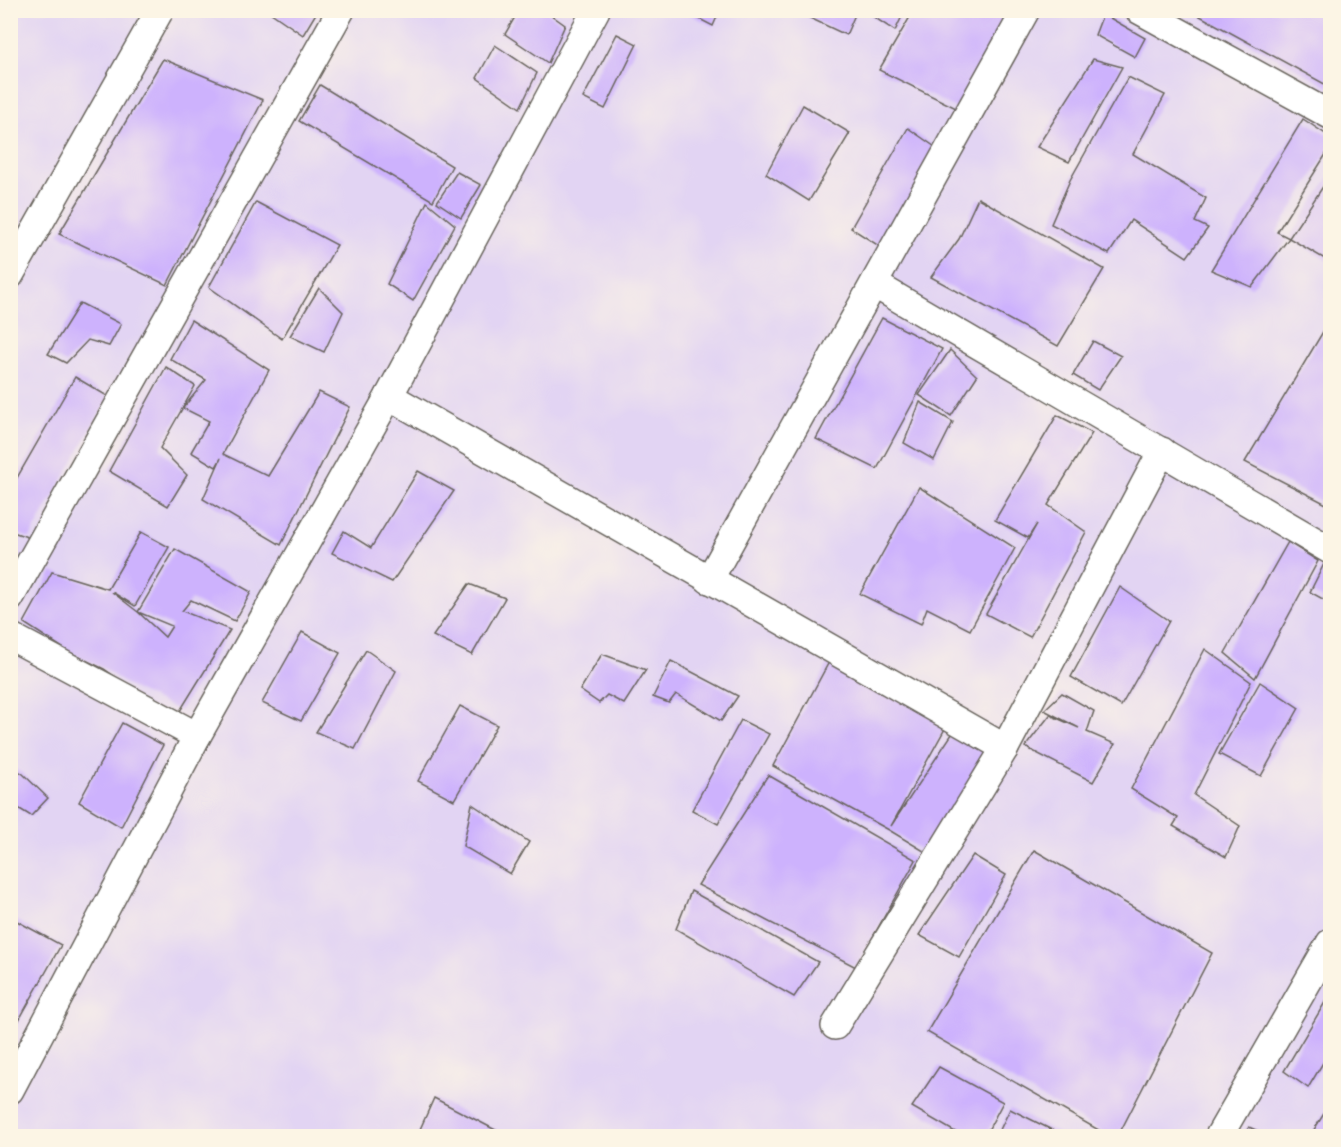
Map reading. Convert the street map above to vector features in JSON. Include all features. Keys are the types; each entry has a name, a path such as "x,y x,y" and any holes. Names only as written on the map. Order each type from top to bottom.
{"street":[{"path":"10,275 160,10"},
{"path":"10,598 341,10"},
{"path":"10,1090 197,736 389,396 596,10"},
{"path":"709,580 1026,10"},
{"path":"1139,10 1330,115"},
{"path":"874,284 1330,550"},
{"path":"389,396 1005,748"},
{"path":"835,1026 1005,748 1162,451"},
{"path":"10,636 197,736"},
{"path":"1219,1137 1330,943"}],"shaded area":[{"path":"11,11 1330,11 1330,1136 11,1136"}],"building":[{"path":"267,10 318,10 303,35"},
{"path":"519,10 544,10 565,25 548,63 505,34"},
{"path":"682,10 720,10 713,26"},
{"path":"793,10 857,10 846,35"},
{"path":"863,10 905,10 895,31"},
{"path":"914,10 1018,10 962,111 879,70"},
{"path":"1189,10 1330,10 1330,87"},
{"path":"1103,14 1145,38 1135,57 1095,35"},
{"path":"617,34 637,44 605,109 583,98"},
{"path":"495,45 537,73 520,108 477,78"},
{"path":"163,59 263,100 167,285 59,234"},
{"path":"1093,59 1122,67 1069,162 1037,147"},
{"path":"1128,77 1165,95 1133,154 1206,198 1195,222 1208,228 1187,257 1131,220 1109,254 1051,224 1070,180"},
{"path":"320,85 452,166 433,201 299,121"},
{"path":"803,105 850,133 809,201 766,174"},
{"path":"1303,119 1330,137 1330,148 1277,232 1289,238 1252,287 1211,270"},
{"path":"908,128 938,149 882,248 851,228"},
{"path":"457,172 481,185 461,218 437,202"},
{"path":"1330,176 1330,262 1289,238"},
{"path":"978,198 1104,269 1058,346 931,277 959,239"},
{"path":"256,202 337,245 282,339 209,287"},
{"path":"427,202 455,225 413,301 387,284"},
{"path":"319,288 343,312 324,352 290,336"},
{"path":"80,303 121,324 109,346 88,340 66,363 48,354"},
{"path":"882,318 942,349 877,469 816,439"},
{"path":"191,320 269,370 223,454 268,476 319,392 350,407 281,545 203,499 221,458 216,467 191,452 209,421 183,408 206,380 170,359"},
{"path":"1330,320 1330,506 1245,462"},
{"path":"1093,341 1121,356 1098,390 1073,375"},
{"path":"950,350 977,376 951,416 919,395"},
{"path":"166,367 195,386 160,448 187,475 168,506 109,471"},
{"path":"75,377 109,397 30,538 10,531 10,490"},
{"path":"920,402 953,422 934,460 904,443"},
{"path":"1057,415 1092,433 1048,505 1086,532 1030,637 986,614 1037,524 1028,538 995,520"},
{"path":"418,471 454,491 392,582 332,553 344,531 371,548"},
{"path":"919,487 1015,548 970,630 927,608 921,624 860,594"},
{"path":"141,532 169,547 135,606 112,592 138,612 175,549 251,592 235,621 191,600 182,611 230,630 180,711 130,687 104,669 69,652 24,623 52,572 108,589","holes":["138,612 172,626 165,637"]},
{"path":"1288,542 1318,561 1255,678 1225,653"},
{"path":"1324,564 1330,567 1330,603 1310,592"},
{"path":"469,584 505,598 472,655 433,636"},
{"path":"1120,587 1169,621 1121,706 1071,677"},
{"path":"302,632 340,653 301,721 262,703"},
{"path":"1205,649 1251,682 1194,795 1240,826 1226,857 1173,826 1178,818 1131,789"},
{"path":"366,650 396,671 355,749 316,732"},
{"path":"602,654 646,670 624,704 607,695 599,703 580,690"},
{"path":"671,661 738,696 721,721 676,694 669,703 653,697"},
{"path":"829,662 947,725 891,826 954,731 990,754 927,853 773,766"},
{"path":"1260,682 1299,708 1261,776 1219,754"},
{"path":"1062,693 1094,711 1087,732 1115,744 1093,782 1025,747 1050,715 1079,728 1044,710"},
{"path":"460,706 497,725 454,800 418,781"},
{"path":"741,720 769,734 718,824 692,810"},
{"path":"122,723 163,745 121,827 79,802"},
{"path":"10,767 22,773 48,798 31,816 10,803"},
{"path":"768,775 916,860 856,967 698,885"},
{"path":"472,804 529,842 510,874 463,846"},
{"path":"1034,850 1212,953 1118,1136 1109,1136 927,1032"},
{"path":"973,855 1006,875 959,957 919,935"},
{"path":"691,891 818,962 794,997 676,929"},
{"path":"15,920 61,945 10,1036 10,929"},
{"path":"1330,994 1330,1051 1308,1088 1284,1071"},
{"path":"939,1067 1003,1102 985,1136 962,1136 912,1107"},
{"path":"434,1098 507,1136 417,1136"},
{"path":"1330,1104 1330,1136 1310,1136"},
{"path":"1010,1109 1064,1136 997,1136"},
{"path":"1249,1127 1269,1136 1243,1136"}]}
